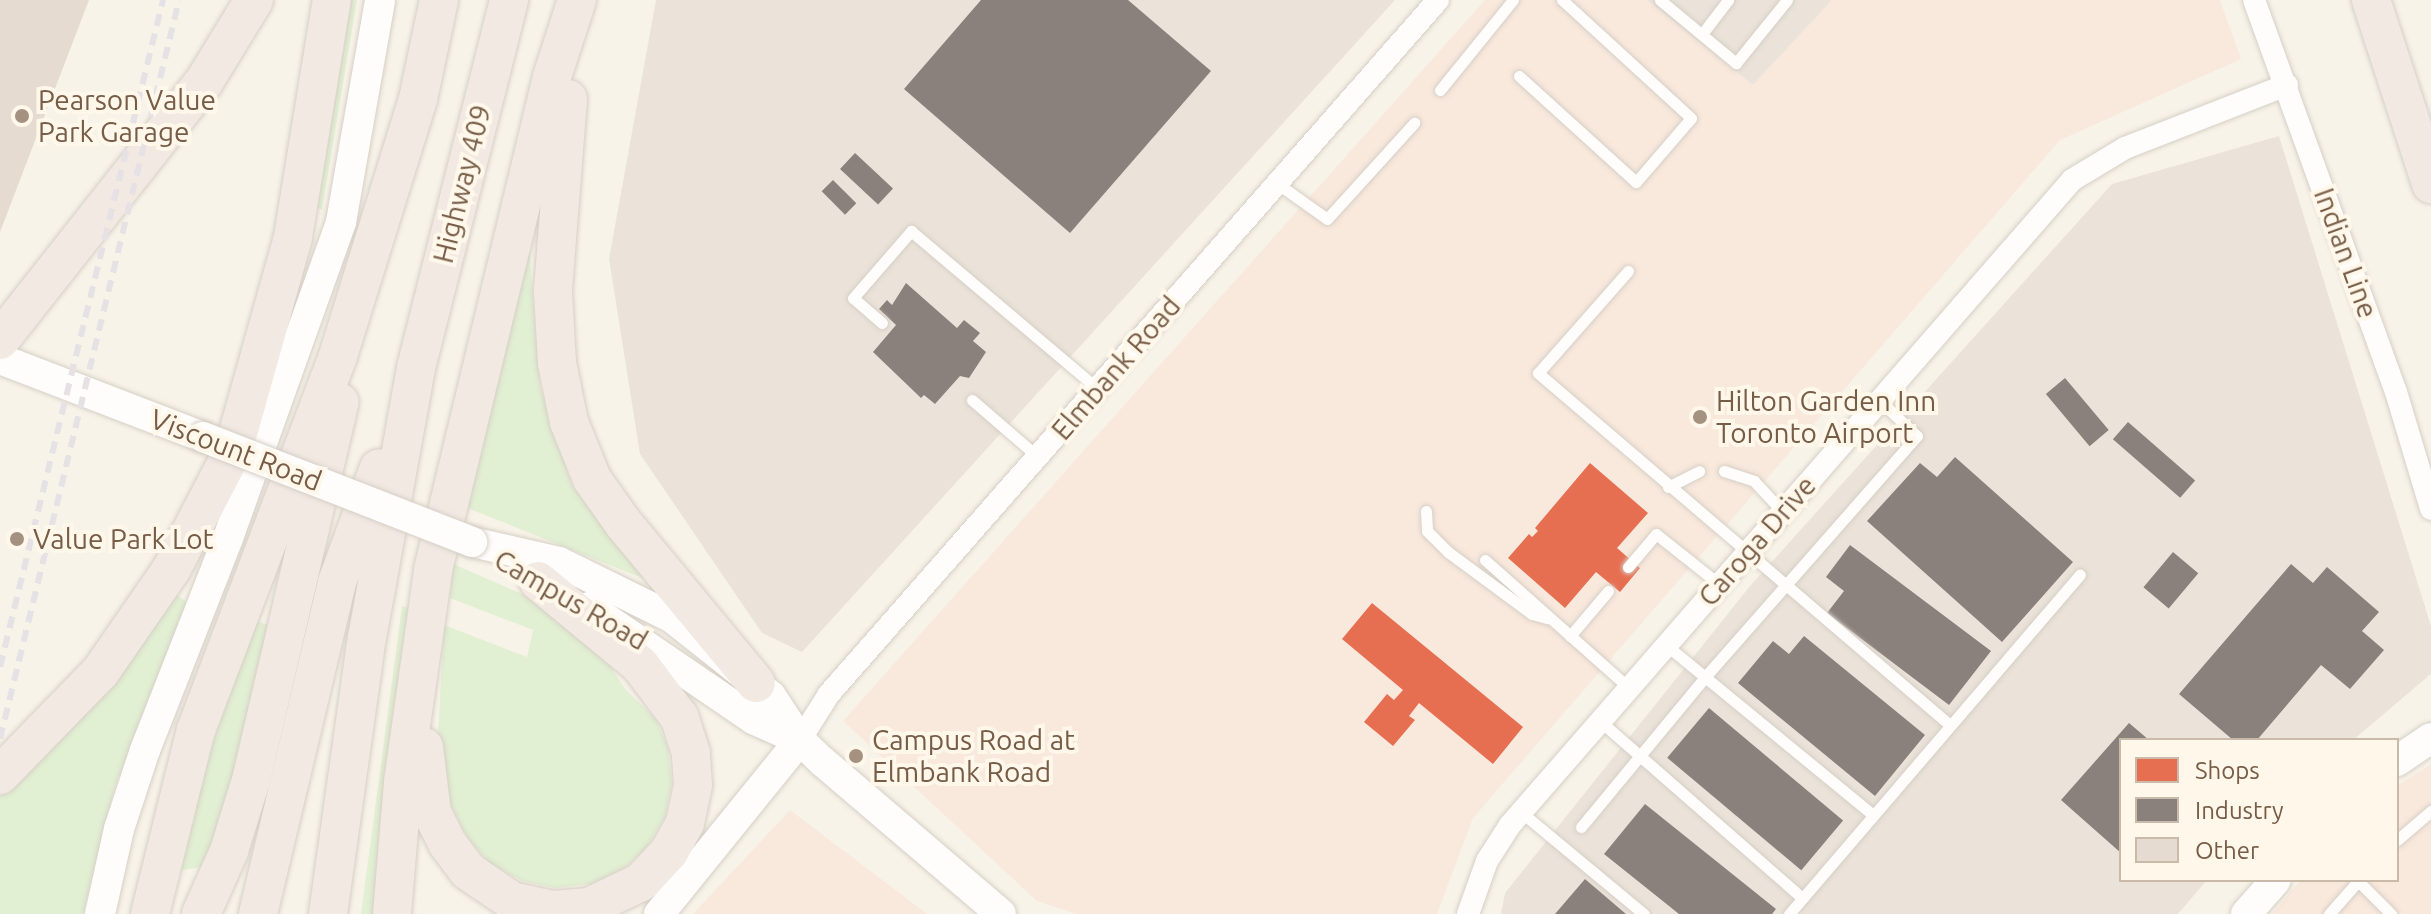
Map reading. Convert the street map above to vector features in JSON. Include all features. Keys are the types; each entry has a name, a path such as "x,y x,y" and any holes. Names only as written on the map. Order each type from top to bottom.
{"highway":[{"path":"0,340 204,82 254,0"},
{"path":"0,775 101,671 171,570 233,451 293,237 332,0"},
{"path":"150,914 179,784 201,715 338,356 418,99 439,0"},
{"name":"Highway 409","path":"416,368 509,0"},
{"path":"392,914 419,672 456,465 552,77 580,0"},
{"path":"580,0 554,232 561,393 592,479 756,683"},
{"path":"2372,8 2431,184"},
{"path":"201,914 222,866 251,780 344,387 338,356"},
{"path":"258,914 337,582 416,368"},
{"path":"328,914 367,638 416,368"},
{"path":"419,672 432,813 468,871 512,901 553,910 589,907 641,882 669,852 689,811 692,770 686,735 640,665 538,581"}],"street":[{"path":"100,914 119,829 145,750 228,538 341,222 380,0"},
{"name":"Elmbank Road","path":"800,740 829,694 1099,390 1438,0"},
{"name":"Indian Line","path":"2254,0 2396,392 2431,509"},
{"name":"Caroga Drive","path":"1468,914 1487,861 1521,812 2072,180 2125,148 2287,85"},
{"name":"Viscount Road","path":"0,359 472,542"},
{"name":"Campus Road","path":"472,542 559,562 639,597 756,683 800,740 1001,914"},
{"name":"Campus Road","path":"472,542 615,621 753,719 800,740"},
{"path":"2399,760 2431,738"},
{"path":"659,914 800,740"},
{"path":"2246,914 2274,882"}],"lane":[{"path":"1440,90 1513,0"},
{"path":"1519,76 1636,182 1691,118 1562,0"},
{"path":"1660,0 1736,63 1787,0"},
{"path":"1702,34 1728,0"},
{"path":"1278,184 1327,219 1414,123"},
{"path":"882,323 853,298 911,231 1099,390"},
{"path":"1628,271 1538,373 1745,554 1950,725"},
{"path":"972,400 1038,457"},
{"path":"1581,827 1705,677 1917,436 1879,400"},
{"path":"1668,487 1699,471"},
{"path":"1724,471 1754,481 1782,511"},
{"path":"1426,511 1427,531 1547,618 1629,688"},
{"path":"1628,567 1656,534 1719,584"},
{"path":"1485,560 1509,589"},
{"path":"1789,914 2080,575"},
{"path":"1570,636 1608,591"},
{"path":"1666,645 1873,815"},
{"path":"1600,721 1802,898"},
{"path":"2399,838 2431,811"},
{"path":"1521,812 1644,914"},
{"path":"2329,914 2357,882"},
{"path":"2361,882 2391,914"}],"shaded area":[{"path":"656,0 1395,0 802,652 762,633 640,454 609,259"},
{"path":"1485,0 1647,0 1753,85 1832,0 2220,0 2241,59 2060,140 1473,818 1437,914 1077,914 1037,901 843,721"},
{"path":"1647,0 1832,0 1753,85"},
{"path":"2279,136 2431,626 2431,674 2355,738 2119,738 2119,882 2205,882 2178,914 1501,914 1505,893 1750,586 2112,184"},
{"path":"2431,764 2431,914 2272,914 2299,882 2399,882 2399,785"},
{"path":"790,810 927,914 693,914"}],"green space":[{"path":"346,0 357,0 322,210 314,206"},
{"path":"528,233 540,386 572,485 647,580 460,505"},
{"path":"453,564 531,598 603,655 625,689 656,719 668,748 672,783 665,817 647,847 622,870 590,884 555,888 522,881 491,864 468,839 445,793 438,735 444,625 527,657 533,630 450,598"},
{"path":"174,593 187,602 115,786 83,914 0,914 0,796 73,725"},
{"path":"402,606 412,609 379,914 361,914"},
{"path":"255,621 272,626 238,771 208,866 177,871 205,765"}],"building: Shops":[{"path":"1590,463 1648,513 1617,548 1640,568 1620,592 1596,572 1565,608 1508,558 1529,534 1532,537 1538,531 1535,528"},
{"path":"1372,603 1523,727 1493,764 1419,703 1409,716 1415,720 1393,746 1364,722 1387,694 1394,700 1403,690 1342,639"}],"building: Industry":[{"path":"981,0 1128,0 1211,71 1070,233 904,89"},
{"path":"855,153 893,188 878,205 840,169"},
{"path":"833,180 856,203 845,215 822,191"},
{"path":"906,283 957,328 964,320 980,333 973,341 986,352 969,378 960,376 935,404 924,395 921,398 873,352 896,325 879,309 887,300 892,305"},
{"path":"2065,378 2109,430 2090,446 2046,394"},
{"path":"2128,422 2195,480 2180,498 2113,439"},
{"path":"1955,457 2073,562 2002,642 1867,521 1920,463 1937,477"},
{"path":"1850,545 1991,651 1949,705 1827,613 1844,591 1826,577"},
{"path":"2173,552 2198,573 2169,608 2143,587"},
{"path":"2291,564 2313,583 2327,567 2379,612 2362,631 2384,650 2350,689 2321,665 2259,738 2231,738 2179,694"},
{"path":"1804,636 1925,735 1875,796 1738,683 1773,641 1789,654"},
{"path":"1709,708 1843,820 1801,870 1667,758"},
{"path":"2129,723 2147,738 2119,738 2119,851 2061,800"},
{"path":"1645,804 1776,909 1772,914 1679,914 1604,854"},
{"path":"1585,879 1626,914 1555,914"}],"building: Other":[{"name":"Pearson Value Park Garage","path":"0,0 89,0 0,232"}],"railway":[{"path":"0,667 163,0"},
{"path":"0,739 179,0"}],"place":[{"name":"Pearson Value Park Garage","path":"22,116"},
{"name":"Hilton Garden Inn Toronto Airport","path":"1700,417"},
{"name":"Value Park Lot","path":"17,539"},
{"name":"Campus Road at Elmbank Road","path":"856,756"}]}
